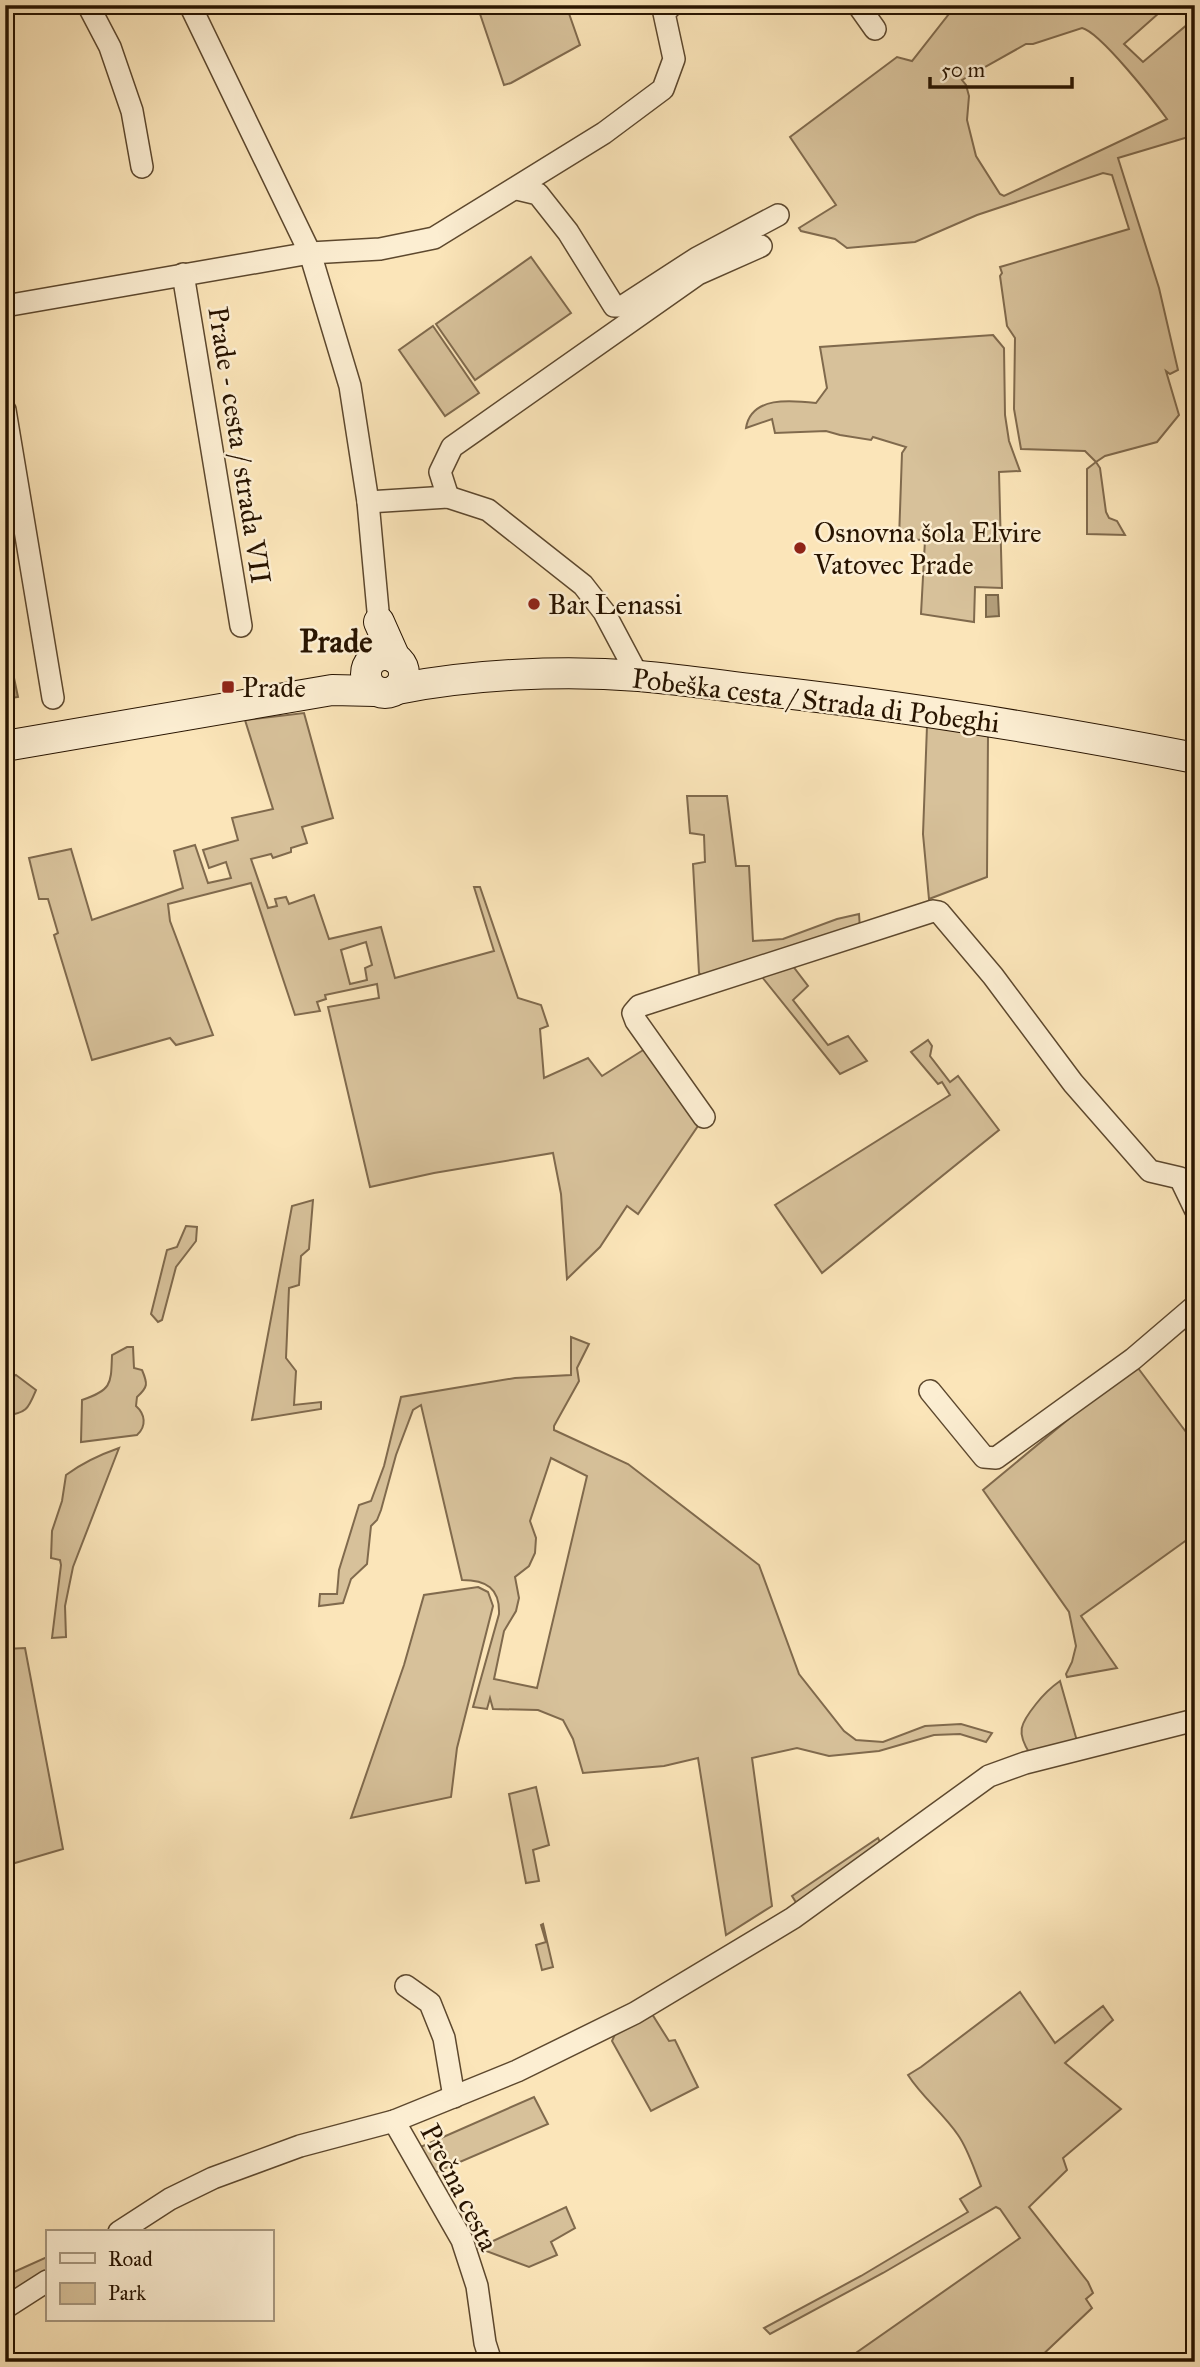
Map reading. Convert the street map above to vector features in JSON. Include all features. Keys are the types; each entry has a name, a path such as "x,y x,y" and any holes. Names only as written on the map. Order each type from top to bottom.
{"street":[{"path":"88,5 110,47 132,111 142,167"},
{"path":"190,5 310,253 350,386 368,502 384,673"},
{"path":"5,306 310,253 380,249 434,238 604,133 663,89 674,59 664,13 671,5"},
{"path":"858,5 875,29"},
{"path":"517,189 538,194 568,232 614,306 623,306 697,258 778,215"},
{"path":"448,497 440,472 452,447 698,274 761,246"},
{"name":"Prade - cesta / strada VII","path":"183,274 241,626"},
{"path":"5,410 53,698"},
{"path":"368,502 448,497 488,510 583,585 604,612 638,676"},
{"name":"Pobeška cesta / Strada di Pobeghi","path":"5,747 332,690 384,673 435,681 489,676 638,676 903,708 1052,731 1195,758"},
{"path":"704,1117 636,1021 634,1013 639,1006 933,911 939,912 993,976 1073,1083 1150,1171 1187,1172 1195,1209"},
{"path":"930,1391 984,1457 996,1458 1133,1359 1195,1306"},
{"path":"122,2230 170,2199 213,2178 300,2146 394,2121 517,2071 647,2006 793,1918 989,1776 1025,1763 1195,1720"},
{"path":"406,1986 430,2003 444,2038 454,2097"},
{"name":"Prečna cesta","path":"394,2121 462,2240 477,2286 485,2343 491,2362"},
{"path":"5,2308 46,2282"}],"green space":[{"path":"477,5 566,5 580,45 504,85"},
{"path":"956,5 1168,5 1124,44 1143,62 1195,18 1195,135 1118,158 1159,288 1178,370 1170,374 1166,371 1179,415 1157,442 1105,456 1096,462 1085,451 1021,449 1014,409 1015,338 1007,326 1000,267 1129,229 1112,175 1103,173 977,215 915,242 847,248 835,239 801,231 799,228 836,205 790,137 897,57 912,61","holes":["1082,28 1090,32 1126,68 1167,119 1004,196 1000,194 976,156 967,120 969,96 962,80 1026,44"]},
{"path":"531,257 571,313 475,380 436,324"},
{"path":"433,326 479,393 445,416 399,350"},
{"path":"993,335 1004,348 1005,415 1009,441 1020,471 999,472 1002,588 975,587 974,622 921,614 925,540 899,539 902,453 906,447 873,437 871,440 826,431 775,433 772,419 746,428 749,418 764,405 784,401 816,403 827,388 820,347"},
{"path":"1096,462 1100,468 1106,512 1109,518 1117,521 1125,535 1087,534 1087,469"},
{"path":"304,713 333,818 302,827 307,843 291,848 291,852 273,858 271,854 251,859 268,908 277,906 275,899 286,897 289,904 314,895 329,939 381,927 395,978 494,951 474,887 480,887 518,998 541,1005 548,1026 540,1029 544,1078 588,1058 602,1076 648,1047 702,1120 638,1214 627,1206 600,1247 567,1279 561,1194 553,1153 370,1187 328,1007 379,998 377,984 325,995 326,999 317,1002 320,1011 295,1015 251,883 168,904 170,921 213,1035 176,1045 170,1038 92,1060 54,935 58,933 48,899 39,899 29,858 71,849 92,920 183,888 174,851 195,845 208,883 231,878 226,862 209,868 203,850 238,840 232,818 273,809 245,720","holes":["366,942 372,965 365,968 367,980 350,984 341,950"]},
{"path":"927,726 988,735 987,877 929,899 923,834"},
{"path":"687,796 727,796 736,866 749,866 753,941 783,939 837,919 859,914 860,929 705,980 699,973 693,864 705,862 704,835 690,833"},
{"path":"789,961 808,986 793,1000 828,1045 848,1036 867,1061 840,1074 758,972"},
{"path":"928,1040 932,1046 930,1056 950,1082 958,1076 999,1130 822,1273 775,1205 950,1095 942,1082 938,1084 911,1052"},
{"path":"313,1200 309,1249 301,1256 299,1285 289,1288 286,1358 296,1371 294,1405 321,1402 321,1409 252,1420 292,1206"},
{"path":"186,1226 197,1227 196,1241 176,1267 162,1320 158,1322 151,1314 167,1250 177,1247"},
{"path":"571,1337 589,1344 577,1368 579,1381 554,1430 628,1464 759,1565 799,1674 844,1731 856,1740 883,1742 925,1726 961,1724 992,1733 986,1742 960,1734 934,1735 879,1751 829,1756 797,1748 752,1758 772,1906 726,1935 698,1758 664,1766 583,1773 573,1739 563,1720 538,1710 493,1709 490,1698 487,1709 473,1707 499,1614 499,1605 490,1587 462,1580 421,1405 413,1410 396,1455 381,1510 371,1526 367,1564 351,1579 343,1603 319,1606 320,1594 337,1594 339,1570 359,1505 371,1501 384,1466 401,1397 515,1378 571,1375","holes":["551,1458 587,1476 537,1688 494,1679 504,1631 516,1611 519,1598 515,1577 529,1566 535,1553 536,1538 530,1521"]},
{"path":"127,1347 133,1347 134,1368 142,1370 146,1382 145,1388 137,1397 136,1406 143,1416 142,1428 137,1435 81,1442 82,1400 99,1393 108,1385 112,1355"},
{"path":"1135,1364 1195,1444 1195,1534 1081,1616 1117,1668 1067,1677 1076,1646 1069,1612 983,1490"},
{"path":"16,1375 36,1390 26,1409 5,1416 5,1380"},
{"path":"119,1448 73,1567 65,1606 66,1637 52,1638 61,1565 60,1560 51,1558 52,1531 62,1501 66,1475"},
{"path":"478,1587 488,1592 493,1606 457,1748 451,1797 351,1818 404,1665 424,1595"},
{"path":"25,1648 63,1849 6,1864 5,1649"},
{"path":"1060,1681 1077,1741 1030,1754 1023,1740 1023,1723 1041,1698"},
{"path":"536,1787 549,1845 533,1850 539,1881 526,1883 509,1794"},
{"path":"878,1838 882,1846 797,1904 792,1896"},
{"path":"543,1924 553,1967 542,1970 536,1945 546,1942 541,1925"},
{"path":"1020,1992 1055,2043 1103,2006 1113,2020 1065,2063 1121,2109 1063,2158 1067,2170 1029,2207 1088,2282 1093,2293 1086,2299 1092,2308 1035,2362 843,2362 1020,2238 996,2207 883,2273 770,2334 764,2328 861,2276 968,2212 960,2199 981,2186 968,2153 952,2127 908,2075"},
{"path":"652,2014 669,2041 675,2040 698,2087 651,2111 612,2041 616,2032"},
{"path":"534,2097 548,2124 432,2174 416,2149"},
{"path":"566,2207 575,2228 551,2242 557,2255 529,2267 478,2248"},
{"path":"46,2257 46,2276 5,2299 5,2276"}],"shaded area":[{"path":"986,595 998,595 999,616 986,617"},
{"path":"14,678 18,697 5,699 5,679"}],"place":[{"name":"Osnovna šola Elvire Vatovec Prade","path":"800,548"},
{"name":"Bar Lenassi","path":"534,604"},
{"name":"Prade","path":"228,687"}],"district":[{"name":"Prade","path":"336,641"}]}
